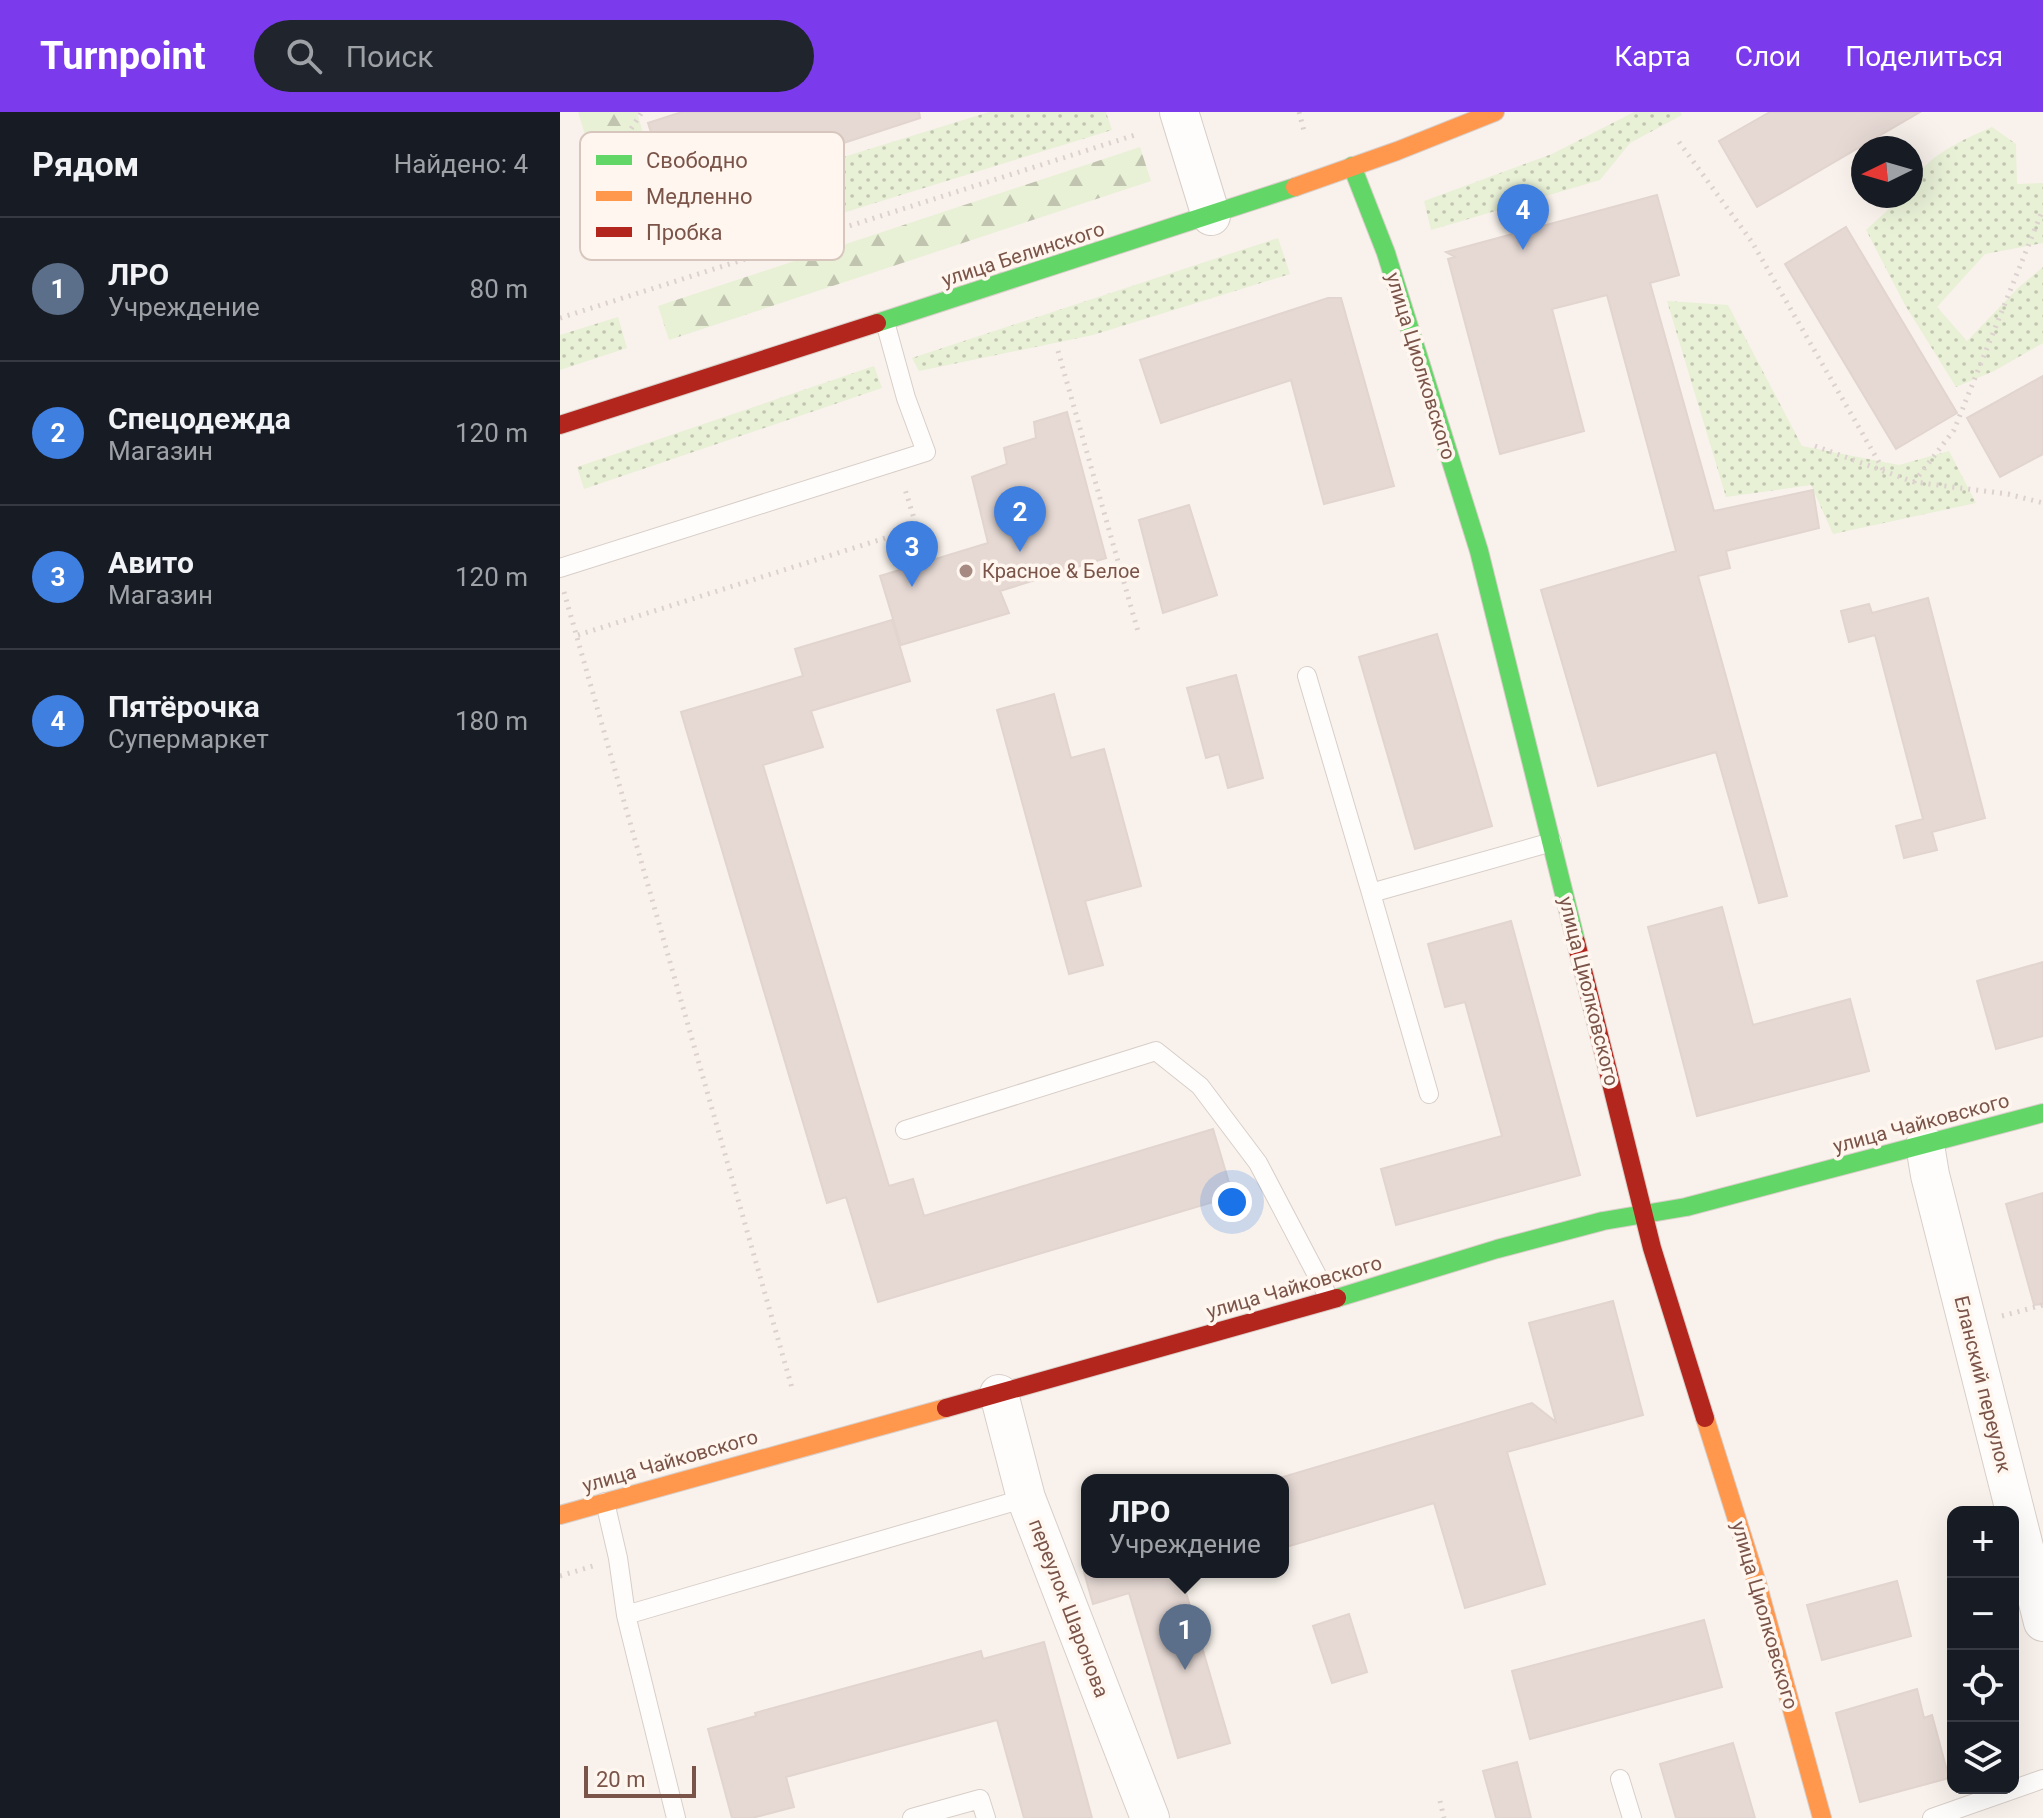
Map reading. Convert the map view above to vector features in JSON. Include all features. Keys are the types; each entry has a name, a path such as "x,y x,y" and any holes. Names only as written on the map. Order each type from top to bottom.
{"street":[{"path":"1179,112 1211,216"},
{"name":"улица Белинского","path":"560,425 1211,216 1495,112"},
{"name":"улица Циолковского","path":"1352,166 1386,253 1479,551 1652,1248 1757,1583 1822,1818"},
{"name":"улица Чайковского","path":"560,1515 999,1394 1497,1249 1603,1221 1686,1207 2043,1113"},
{"name":"Еланский переулок","path":"1925,1145 2043,1622"},
{"name":"переулок Шаронова","path":"999,1394 1026,1498 1150,1818"}],"lane":[{"path":"560,568 926,452 906,398 885,321"},
{"path":"1307,676 1429,1094"},
{"path":"1371,893 1552,842"},
{"path":"905,1130 1156,1051 1200,1086 1258,1163 1330,1300"},
{"path":"626,1615 1026,1498"},
{"path":"605,1502 618,1558 626,1615 676,1818"},
{"path":"1620,1779 1632,1818"},
{"path":"1932,1818 2043,1779"},
{"path":"912,1818 980,1799 986,1818"}],"path":[{"path":"629,132 642,112"},
{"path":"1299,112 1304,131"},
{"path":"844,228 1135,135"},
{"path":"1679,142 1752,242 1884,471"},
{"path":"1914,482 1954,430 2043,209"},
{"path":"560,318 742,260"},
{"path":"1058,351 1139,635"},
{"path":"1815,446 1914,482 2008,494 2043,503"},
{"path":"578,635 917,528"},
{"path":"560,578 792,1388"},
{"path":"1440,1801 1444,1818"}],"green space":[{"path":"578,112 639,112 643,132 584,132"},
{"path":"989,112 1106,112 1112,130 844,213 844,157"},
{"path":"1634,112 1680,112 1682,115 1630,143 1600,180 1431,230 1424,201 1552,154"},
{"path":"1992,127 2016,144 2017,184 2043,183 2043,243 1985,254 1937,307 1967,341 2043,267 2043,343 1994,371 1956,387 1905,305 1866,230 1890,208 1923,208 1923,169 1955,145"},
{"path":"1140,147 1151,181 669,340 658,306 797,260 844,260 844,245"},
{"path":"1278,238 1290,274 1093,335 919,371 912,358"},
{"path":"1667,301 1728,305 1802,446 1899,465 1949,451 1976,503 1833,534 1811,485 1726,497"},
{"path":"618,317 627,348 560,370 560,335"},
{"path":"874,366 882,388 584,489 577,467"}],"building":[{"path":"682,112 919,112 920,118 844,143 844,132 651,132 648,123"},
{"path":"1770,112 1920,112 1879,136 1851,136 1851,152 1757,207 1719,141"},
{"path":"1657,195 1679,275 1650,283 1714,511 1813,490 1819,528 1726,551 1730,568 1698,576 1787,896 1759,903 1716,752 1598,786 1541,590 1676,551 1607,295 1552,309 1584,431 1500,454 1448,259 1455,257 1446,252"},
{"path":"1846,227 1957,413 1896,449 1785,264"},
{"path":"1328,298 1341,298 1394,486 1324,504 1291,380 1161,423 1140,360"},
{"path":"2043,376 2043,454 2000,477 1967,418"},
{"path":"1067,412 1106,558 1000,591 1009,613 901,645 880,576 988,543 972,477 1007,464 1004,448 1036,438 1034,422"},
{"path":"1189,505 1217,595 1163,613 1139,520"},
{"path":"1928,598 1985,818 1932,832 1937,850 1904,858 1896,826 1923,819 1875,635 1849,642 1841,611 1869,604 1872,613"},
{"path":"892,620 910,681 811,711 823,747 763,765 889,1186 913,1179 924,1216 1213,1129 1233,1196 878,1302 846,1197 827,1203 681,712 803,676 795,649"},
{"path":"1437,634 1492,826 1415,849 1359,657"},
{"path":"1236,675 1263,778 1228,788 1219,754 1206,758 1187,688"},
{"path":"1054,694 1071,758 1104,749 1141,886 1085,901 1103,965 1069,974 997,710"},
{"path":"1722,907 1753,1025 1850,999 1869,1071 1697,1116 1648,927"},
{"path":"1511,921 1580,1175 1396,1225 1381,1169 1502,1136 1465,1002 1445,1007 1428,944"},
{"path":"2043,962 2043,1036 1996,1049 1977,981"},
{"path":"2043,1193 2043,1304 2034,1305 2006,1204"},
{"path":"1613,1301 1643,1415 1507,1452 1545,1584 1465,1608 1434,1503 1289,1546 1289,1475 1532,1403 1556,1422 1529,1323"},
{"path":"1086,1578 1182,1578 1230,1743 1178,1758 1129,1593 1093,1604"},
{"path":"1897,1581 1911,1636 1822,1660 1807,1605"},
{"path":"1349,1614 1367,1672 1332,1683 1313,1626"},
{"path":"1704,1620 1722,1687 1530,1739 1512,1671"},
{"path":"1044,1642 1092,1818 1024,1818 997,1720 786,1777 794,1807 752,1818 732,1818 708,1729 756,1716 755,1713 981,1651 983,1659"},
{"path":"1917,1689 1924,1718 1932,1715 1947,1779 1860,1802 1836,1713"},
{"path":"1733,1743 1755,1818 1676,1818 1660,1764"},
{"path":"1517,1762 1531,1818 1496,1818 1483,1771"}],"traffic: fast":[{"path":"1352,166 1386,253 1479,551 1576,942"},
{"path":"877,323 1295,187"},
{"path":"1337,1298 1497,1249 1603,1221 1686,1207 2043,1113"}],"traffic: slow":[{"path":"1295,187 1495,112"},
{"path":"560,1515 946,1408"},
{"path":"1705,1418 1757,1583 1822,1818"}],"traffic: jam":[{"path":"560,425 877,323"},
{"path":"1576,942 1652,1248 1705,1418"},
{"path":"946,1408 1337,1298"}],"place":[{"name":"Пятёрочка","path":"1523,250"},
{"name":"Спецодежда","path":"1020,552"},
{"name":"Красное & Белое","path":"966,571"},
{"name":"Авито","path":"912,587"},
{"name":"ЛРО","path":"1185,1670"}]}
